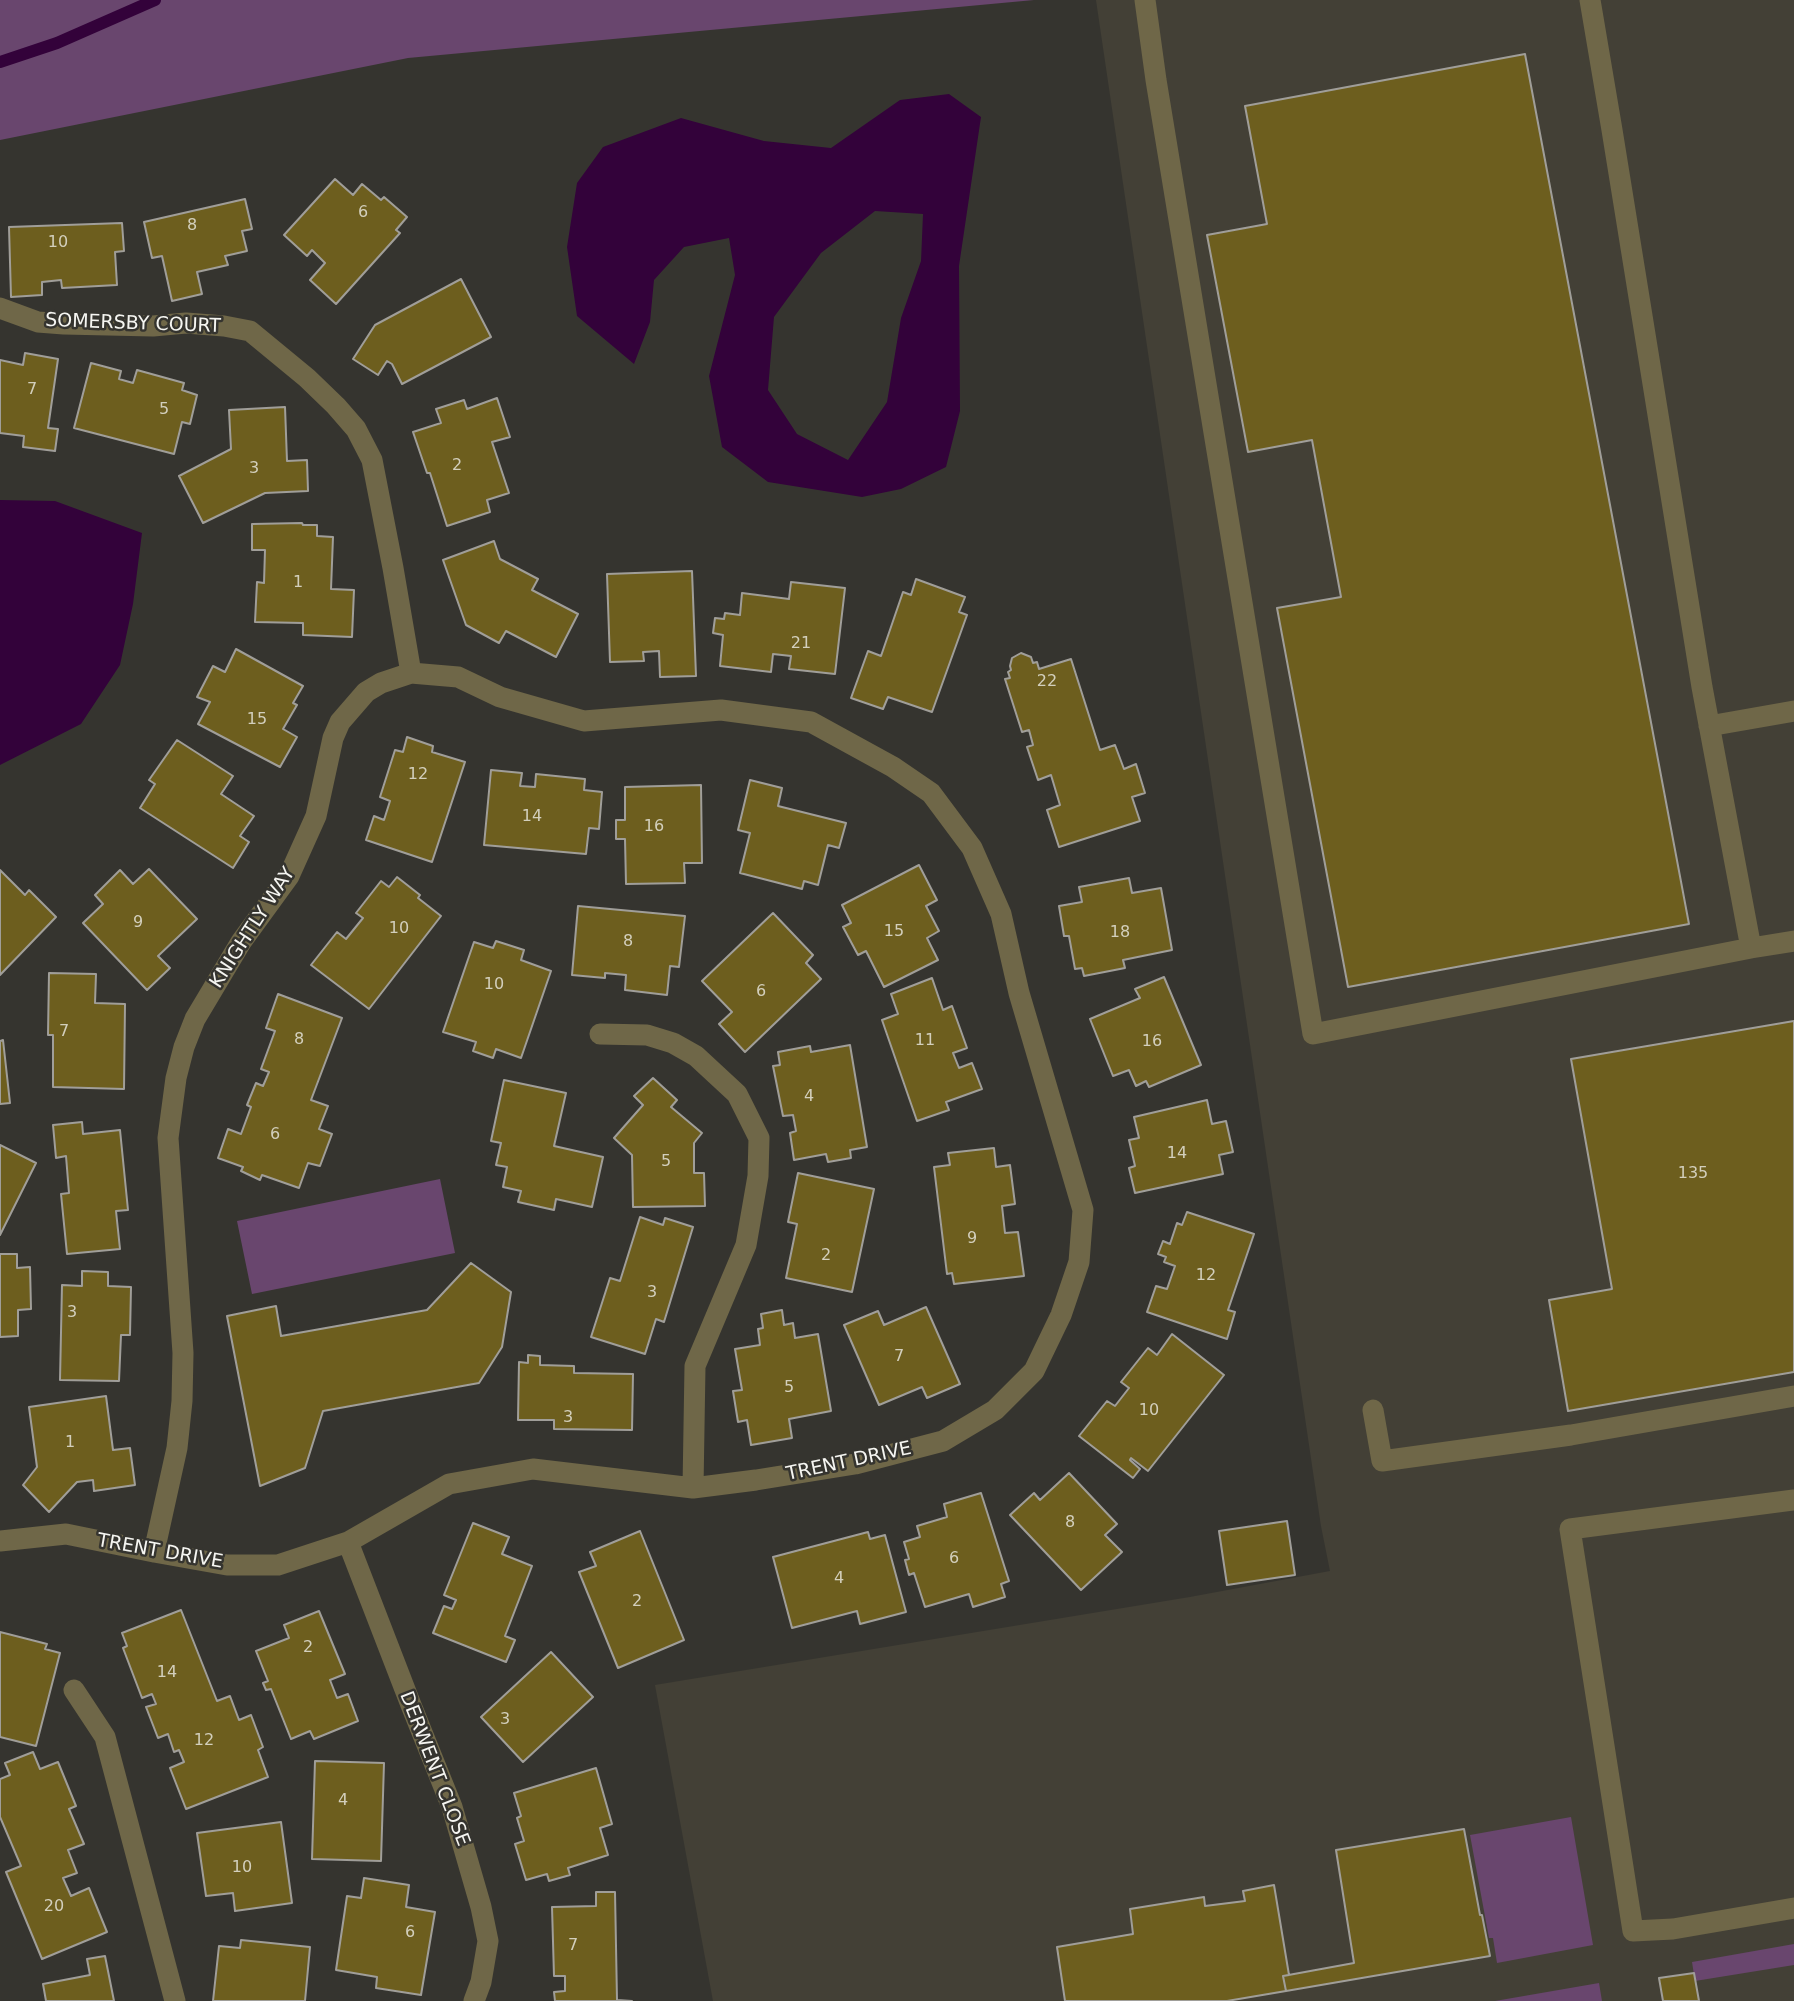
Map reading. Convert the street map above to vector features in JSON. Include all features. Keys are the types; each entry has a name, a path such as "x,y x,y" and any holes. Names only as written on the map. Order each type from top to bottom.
{"street":[{"path":"1145,0 1313,1034 1794,941"},
{"path":"1590,0 1709,726 1751,948"},
{"name":"SOMERSBY COURT","path":"0,308 38,322 153,326 186,323 250,331 307,378 356,429 372,460 411,673"},
{"name":"KNIGHTLY WAY","path":"154,1552 177,1448 182,1401 183,1353 169,1138 176,1078 195,1019 241,942 289,876 316,816 333,738 340,722 366,692 381,683 411,673 458,677 500,697 583,721 720,710 811,722 893,767"},
{"path":"1709,726 1794,711"},
{"name":"TRENT DRIVE","path":"0,1541 66,1534 227,1565 278,1564 348,1542 449,1484 533,1469 693,1488 855,1464 943,1441 995,1410 1034,1371 1061,1315 1079,1262 1083,1210 1019,993 1001,914 972,848 932,793 893,767"},
{"path":"600,1034 647,1035 673,1043 696,1056 737,1094 758,1138 758,1176 746,1245 695,1366 693,1488"},
{"path":"1373,1410 1382,1461 1571,1436 1794,1396"},
{"path":"1794,1500 1570,1529 1633,1931 1673,1930 1794,1908"},
{"name":"DERWENT CLOSE","path":"348,1542 452,1807 478,1895 488,1941 481,1982 474,2001"},
{"path":"74,1690 105,1737 175,2001"}],"shaded area":[{"path":"0,0 1034,0 408,58 0,140"},
{"path":"1096,0 1794,0 1794,2001 713,2001 655,1685 1190,1597 1330,1571 1321,1526"},
{"path":"949,94 981,117 959,266 960,411 946,467 901,489 862,497 768,482 722,447 709,376 735,275 729,238 684,247 654,280 650,322 634,364 577,316 567,247 577,183 603,147 681,118 764,141 831,148 900,100","holes":["875,211 923,214 921,261 901,318 887,402 848,460 797,434 768,390 774,317 821,253"]},
{"path":"0,500 55,501 142,533 133,604 120,665 81,724 0,765"},
{"path":"440,1179 455,1253 252,1294 237,1221"},
{"path":"1571,1817 1593,1945 1497,1963 1493,1938 1489,1938 1470,1835"},
{"path":"1794,1944 1794,1965 1695,1981 1692,1962"},
{"path":"1599,1983 1602,2001 1495,2001"}],"building":[{"path":"1525,54 1689,924 1348,987 1277,608 1341,597 1312,440 1248,452 1207,235 1267,224 1245,106"},
{"path":"335,179 353,195 362,184 381,200 384,197 407,217 396,230 400,233 336,304 310,280 325,263 312,250 307,256 284,235"},
{"path":"245,199 252,229 242,231 247,251 225,256 228,265 197,272 202,294 172,301 162,256 152,258 144,222"},
{"path":"122,223 124,251 115,252 117,285 62,288 61,280 42,282 42,295 11,297 9,227"},
{"path":"461,279 491,337 402,384 392,364 387,361 378,375 353,359 375,325"},
{"path":"25,353 58,359 48,428 58,429 55,451 23,447 24,436 0,433 0,360 23,365"},
{"path":"91,363 121,371 119,379 133,383 137,370 184,383 182,390 197,395 190,424 182,422 174,454 74,428"},
{"path":"497,398 510,437 492,442 509,493 487,500 490,512 447,526 413,432 441,423 436,409 464,400 467,409"},
{"path":"285,407 287,461 307,460 308,491 265,493 203,523 179,476 231,449 229,410"},
{"path":"252,524 317,525 317,536 333,537 331,589 354,590 352,637 303,635 303,623 255,622 257,582 264,583 265,550 252,550"},
{"path":"494,541 500,559 538,579 532,590 578,614 556,657 506,631 499,643 466,625 443,560"},
{"path":"692,571 696,676 660,677 659,651 643,652 644,661 610,662 607,574"},
{"path":"916,579 965,597 959,612 967,615 932,712 888,697 883,709 851,698 868,651 881,656 903,592 911,595"},
{"path":"791,582 845,588 835,674 789,669 791,656 773,654 771,672 720,666 723,635 713,633 715,618 724,619 725,613 740,615 742,593 789,599"},
{"path":"236,649 303,686 293,703 297,705 283,729 297,737 280,767 198,724 210,702 197,697 213,666 225,672"},
{"path":"1021,653 1031,657 1033,663 1037,662 1039,669 1071,659 1100,750 1115,745 1124,769 1136,764 1145,793 1132,797 1140,821 1059,847 1047,810 1060,805 1051,775 1038,780 1027,747 1033,745 1029,730 1022,732 1005,679 1010,678 1008,672 1011,670 1012,658"},
{"path":"407,737 433,746 432,752 465,762 432,862 366,840 374,816 384,820 390,801 380,797 395,750 403,752"},
{"path":"177,740 233,776 221,794 254,816 240,836 249,842 233,868 140,808 155,784 149,780"},
{"path":"491,770 522,773 520,786 535,787 536,774 585,779 584,790 602,792 599,829 589,828 586,854 484,845"},
{"path":"750,780 782,788 778,806 846,823 839,848 828,845 818,885 804,881 802,889 740,873 750,833 738,830"},
{"path":"701,785 702,863 684,863 685,883 626,884 625,839 616,839 616,820 625,820 625,787"},
{"path":"919,865 937,900 926,906 939,931 927,938 938,960 884,987 866,951 858,955 843,927 851,923 842,905"},
{"path":"149,869 197,919 158,956 170,968 147,990 83,923 103,904 95,895 120,870 133,884"},
{"path":"0,870 25,895 29,890 56,917 0,975"},
{"path":"397,877 441,916 369,1009 311,965 337,932 346,939 363,918 356,913 381,881 389,887"},
{"path":"1129,878 1132,893 1161,888 1172,950 1123,960 1125,968 1084,976 1082,968 1075,969 1069,936 1064,936 1059,906 1082,902 1079,887"},
{"path":"578,906 685,916 679,967 670,966 667,995 625,990 626,975 605,973 605,978 572,975"},
{"path":"773,913 813,955 806,963 821,979 745,1052 719,1024 732,1012 702,981"},
{"path":"496,941 524,950 521,960 551,971 521,1058 496,1049 493,1058 473,1051 476,1042 443,1032 474,942 493,948"},
{"path":"49,973 96,974 95,1003 125,1004 124,1089 53,1087 53,1035 48,1035"},
{"path":"1164,977 1201,1065 1149,1087 1146,1081 1136,1086 1129,1070 1113,1076 1090,1019 1140,998 1135,989"},
{"path":"932,978 943,1010 952,1006 967,1048 953,1053 959,1068 972,1063 982,1089 946,1102 949,1110 917,1121 882,1020 898,1014 891,994"},
{"path":"278,994 342,1018 311,1100 328,1106 319,1129 332,1134 320,1166 308,1163 299,1188 262,1175 260,1180 241,1171 243,1167 218,1158 228,1129 241,1134 251,1107 247,1105 256,1083 263,1086 269,1072 261,1069 275,1031 266,1028"},
{"path":"1794,1021 1794,1372 1568,1411 1549,1300 1612,1289 1571,1059"},
{"path":"3,1040 10,1103 0,1104 0,1041"},
{"path":"850,1045 867,1147 850,1150 851,1158 828,1162 826,1154 794,1160 790,1133 796,1131 793,1115 783,1116 773,1066 780,1065 778,1052 810,1046 811,1052"},
{"path":"653,1078 677,1100 671,1107 702,1133 694,1143 694,1173 704,1173 705,1206 633,1207 632,1155 614,1138 643,1105 634,1096"},
{"path":"504,1080 566,1093 554,1146 603,1157 592,1207 556,1199 554,1210 518,1202 521,1191 503,1187 507,1167 496,1165 501,1143 491,1141"},
{"path":"1207,1100 1212,1124 1226,1121 1233,1152 1219,1155 1223,1174 1135,1193 1129,1168 1135,1166 1129,1140 1139,1138 1134,1117"},
{"path":"82,1122 83,1134 120,1130 128,1210 116,1211 120,1249 67,1254 61,1194 69,1193 66,1156 56,1158 53,1125"},
{"path":"0,1145 36,1163 0,1235"},
{"path":"994,1148 996,1167 1010,1165 1015,1204 1002,1206 1005,1233 1018,1232 1024,1276 954,1284 952,1273 947,1274 934,1167 950,1165 948,1153"},
{"path":"798,1173 874,1189 852,1292 786,1278 797,1224 788,1222"},
{"path":"1187,1212 1254,1234 1228,1310 1235,1312 1227,1339 1147,1312 1156,1286 1167,1289 1175,1266 1164,1262 1166,1257 1158,1254 1163,1241 1170,1244 1177,1223 1182,1225"},
{"path":"640,1217 663,1225 665,1218 693,1227 664,1322 656,1319 645,1354 591,1337 610,1278 620,1281"},
{"path":"0,1254 17,1254 17,1268 30,1267 31,1309 18,1310 18,1336 0,1337"},
{"path":"471,1263 511,1292 502,1347 479,1383 323,1411 305,1468 260,1486 227,1316 276,1306 281,1336 427,1310"},
{"path":"82,1271 108,1272 108,1286 131,1287 130,1335 121,1335 119,1381 60,1380 62,1285 82,1286"},
{"path":"926,1307 960,1384 927,1398 922,1387 879,1405 844,1325 878,1311 884,1325"},
{"path":"782,1310 784,1325 793,1323 795,1338 818,1334 831,1411 789,1419 792,1438 751,1445 747,1420 738,1422 733,1391 742,1390 735,1349 760,1345 758,1329 763,1328 761,1314"},
{"path":"1172,1334 1224,1375 1148,1471 1131,1458 1140,1469 1133,1478 1079,1436 1107,1401 1115,1406 1129,1388 1121,1382 1148,1348 1157,1355"},
{"path":"528,1355 540,1356 540,1365 574,1366 574,1373 633,1374 632,1430 554,1429 554,1420 518,1420 519,1362 528,1363"},
{"path":"106,1396 113,1450 130,1448 135,1485 94,1491 93,1480 77,1482 49,1512 23,1485 37,1467 29,1407"},
{"path":"1069,1473 1117,1524 1105,1535 1122,1552 1081,1590 1010,1515 1034,1493 1040,1500"},
{"path":"981,1493 1009,1581 1001,1584 1005,1597 973,1607 969,1594 925,1607 914,1573 909,1575 905,1560 909,1559 904,1542 920,1537 917,1526 947,1517 944,1504"},
{"path":"1287,1521 1295,1575 1227,1585 1219,1531"},
{"path":"473,1523 509,1537 502,1554 532,1566 505,1636 515,1640 506,1662 433,1633 444,1606 452,1609 456,1600 444,1595"},
{"path":"640,1531 684,1640 618,1668 579,1572 596,1566 590,1552"},
{"path":"868,1532 870,1539 885,1535 906,1612 860,1624 857,1611 792,1628 773,1557"},
{"path":"181,1610 217,1701 230,1696 239,1720 251,1715 263,1747 258,1750 268,1777 186,1809 170,1768 184,1762 179,1750 174,1752 168,1734 158,1738 146,1707 156,1704 152,1694 142,1698 123,1648 127,1646 122,1633"},
{"path":"319,1611 345,1674 330,1680 337,1698 348,1694 358,1721 314,1739 310,1731 291,1739 271,1689 266,1690 263,1683 268,1681 256,1651 289,1638 284,1625"},
{"path":"0,1632 47,1644 45,1649 60,1653 36,1746 0,1737"},
{"path":"551,1652 593,1697 523,1762 481,1717"},
{"path":"33,1752 40,1769 58,1762 76,1806 69,1809 84,1844 68,1850 77,1873 63,1878 71,1896 89,1888 107,1932 42,1959 6,1872 21,1866 0,1817 0,1779 10,1775 5,1763"},
{"path":"315,1761 384,1763 381,1861 312,1859"},
{"path":"596,1768 612,1824 600,1828 608,1855 568,1868 570,1875 549,1881 547,1874 526,1880 515,1844 524,1841 517,1818 521,1816 514,1793"},
{"path":"281,1822 292,1903 235,1911 233,1893 206,1896 197,1833"},
{"path":"1464,1829 1490,1956 1286,1991 1283,1976 1354,1963 1336,1850"},
{"path":"364,1878 409,1885 406,1907 435,1912 421,1995 376,1988 377,1977 336,1970 347,1896 361,1898"},
{"path":"1274,1885 1289,1975 1283,1976 1286,1991 1227,2001 1065,2001 1057,1947 1133,1934 1130,1909 1204,1897 1205,1906 1245,1901 1243,1891"},
{"path":"596,1892 615,1892 617,2000 632,2001 555,2001 554,1992 565,1991 565,1976 554,1976 552,1907 596,1906"},
{"path":"241,1940 310,1947 305,2001 213,2001 219,1946 240,1948"},
{"path":"105,1956 114,2001 46,2001 43,1984 90,1975 87,1959"},
{"path":"1694,1973 1699,2001 1663,2001 1659,1978"}],"waterway":[{"path":"0,62 57,43 155,0"}]}
